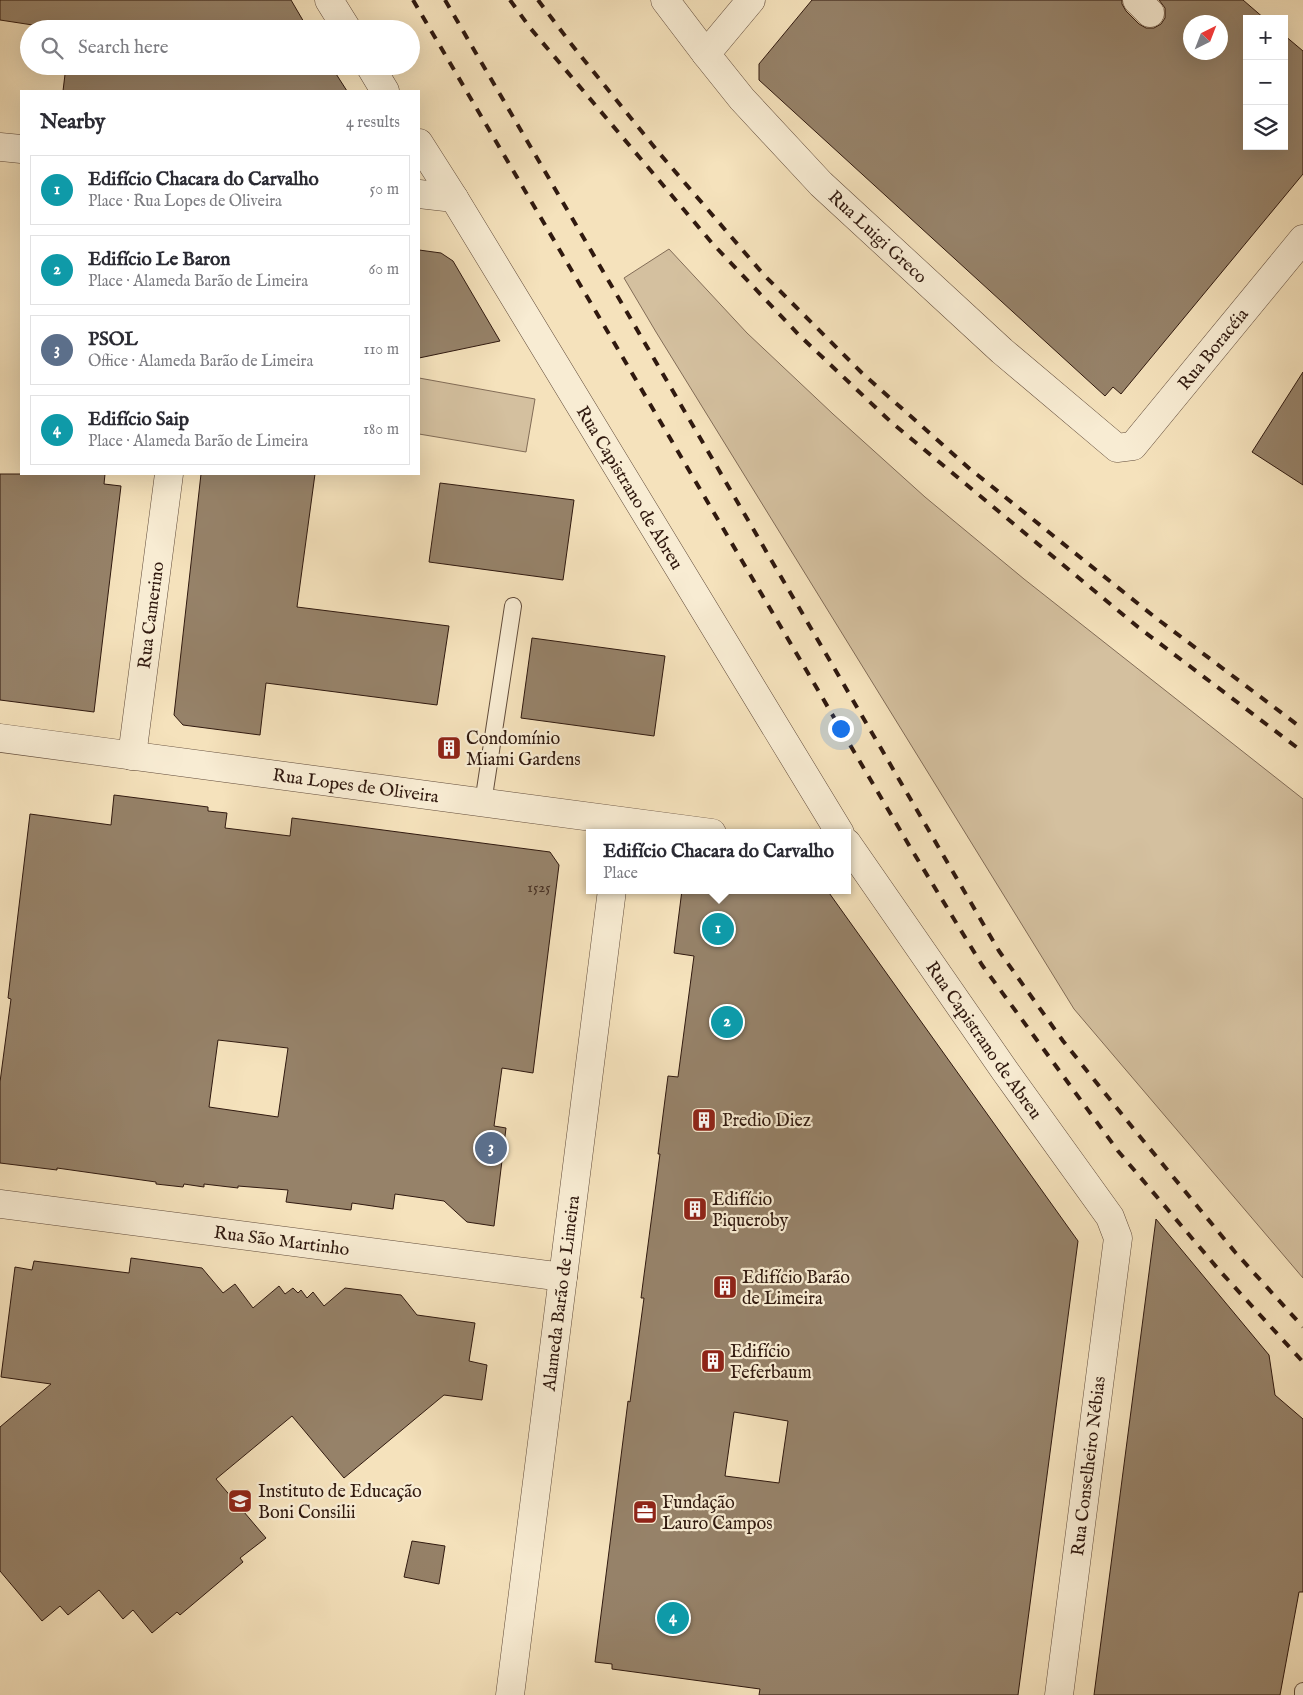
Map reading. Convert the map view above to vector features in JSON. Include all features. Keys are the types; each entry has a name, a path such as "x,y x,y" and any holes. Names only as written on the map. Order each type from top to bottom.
{"street":[{"path":"329,0 341,20"},
{"name":"Rua Luigi Greco","path":"665,0 742,99 821,184 1002,351 1117,448"},
{"path":"706,54 751,0"},
{"path":"375,75 384,90"},
{"name":"Rua Capistrano de Abreu","path":"420,145 837,829"},
{"path":"0,147 20,149"},
{"path":"420,194 454,198"},
{"name":"Rua Boracéia","path":"1117,448 1133,446 1303,239"},
{"name":"Rua Camerino","path":"132,756 169,475"},
{"name":"Rua Lopes de Oliveira","path":"0,738 483,803 621,827 651,829"},
{"name":"Rua Capistrano de Abreu","path":"851,851 1004,1070 1110,1217 1118,1238"},
{"name":"Alameda Barão de Limeira","path":"510,1695 611,894"},
{"name":"Rua São Martinho","path":"0,1204 563,1277"},
{"name":"Rua Conselheiro Nébias","path":"1058,1695 1118,1238"}],"lane":[{"path":"483,803 513,606"}],"shaded area":[{"path":"669,249 747,333 925,497 1024,579 1303,799 1303,1278 1074,1009 656,332 624,278"},
{"path":"420,378 535,399 526,452 420,434"}],"building":[{"path":"0,0 291,0 303,20 20,20 20,23 0,20"},
{"path":"812,0 1122,0 1126,11 1139,24 1146,28 1154,28 1161,24 1165,18 1165,8 1159,0 1243,0 1260,15 1243,15 1243,150 1288,150 1288,38 1303,51 1303,174 1121,394 1113,387 1105,396 759,80 759,64"},
{"path":"65,75 337,75 346,90 63,90"},
{"path":"420,250 441,253 453,261 500,341 420,358"},
{"path":"1303,372 1303,485 1252,452"},
{"path":"0,474 105,475 104,484 121,486 94,712 0,700"},
{"path":"201,475 315,475 297,607 449,626 437,705 266,683 260,735 183,725 174,715"},
{"path":"440,483 574,500 563,580 429,562"},
{"path":"532,638 665,656 654,736 521,718"},
{"path":"114,795 208,807 208,811 227,813 225,828 290,836 292,818 550,852 559,865 533,1073 502,1068 494,1126 506,1128 494,1226 467,1222 444,1201 395,1194 393,1209 352,1203 351,1210 286,1202 288,1190 238,1186 238,1188 204,1184 204,1187 184,1184 183,1187 57,1168 57,1170 0,1163 0,1082 11,999 8,998 30,814 111,825","holes":["218,1040 288,1048 278,1117 209,1107"]},
{"path":"681,894 830,894 1078,1241 1018,1695 759,1695 760,1689 612,1669 612,1664 595,1662 628,1401 630,1402 644,1298 641,1298 668,1076 678,1077 694,956 674,953","holes":["734,1412 788,1421 779,1483 725,1476"]},
{"path":"1156,1219 1269,1355 1275,1395 1303,1419 1303,1592 1299,1592 1280,1695 1094,1695"},
{"path":"131,1258 202,1268 223,1293 235,1284 253,1308 279,1286 285,1294 293,1288 298,1293 301,1290 307,1298 313,1292 324,1306 345,1288 401,1295 417,1315 475,1323 469,1361 487,1365 482,1400 444,1395 344,1478 292,1416 216,1479 266,1538 240,1558 243,1562 180,1615 177,1612 152,1633 133,1610 123,1619 99,1590 68,1615 60,1606 42,1621 0,1571 0,1427 51,1384 1,1377 15,1267 32,1270 34,1261 129,1273"},
{"path":"412,1541 445,1546 439,1584 404,1577"}],"railway":[{"path":"413,0 910,847 982,965 1118,1151 1219,1270 1303,1362"},
{"path":"445,0 999,951 1063,1041 1137,1133 1235,1252 1303,1327"},
{"path":"510,0 531,29 712,243 799,335 891,422 1138,627 1303,752"},
{"path":"538,0 660,154 764,275 862,373 970,469 1156,618 1303,729"}],"place":[{"name":"Condomínio Miami Gardens","path":"449,748"},
{"name":"Edifício Chacara do Carvalho","path":"718,929"},
{"name":"Edifício Le Baron","path":"727,1022"},
{"name":"Predio Diez","path":"704,1120"},
{"name":"PSOL","path":"491,1148"},
{"name":"Edifício Piqueroby","path":"695,1209"},
{"name":"Edifício Barão de Limeira","path":"725,1287"},
{"name":"Edifício Feferbaum","path":"713,1361"},
{"name":"Instituto de Educação Boni Consilii","path":"240,1501"},
{"name":"Fundação Lauro Campos","path":"645,1512"},
{"name":"Edifício Saip","path":"673,1618"}]}
